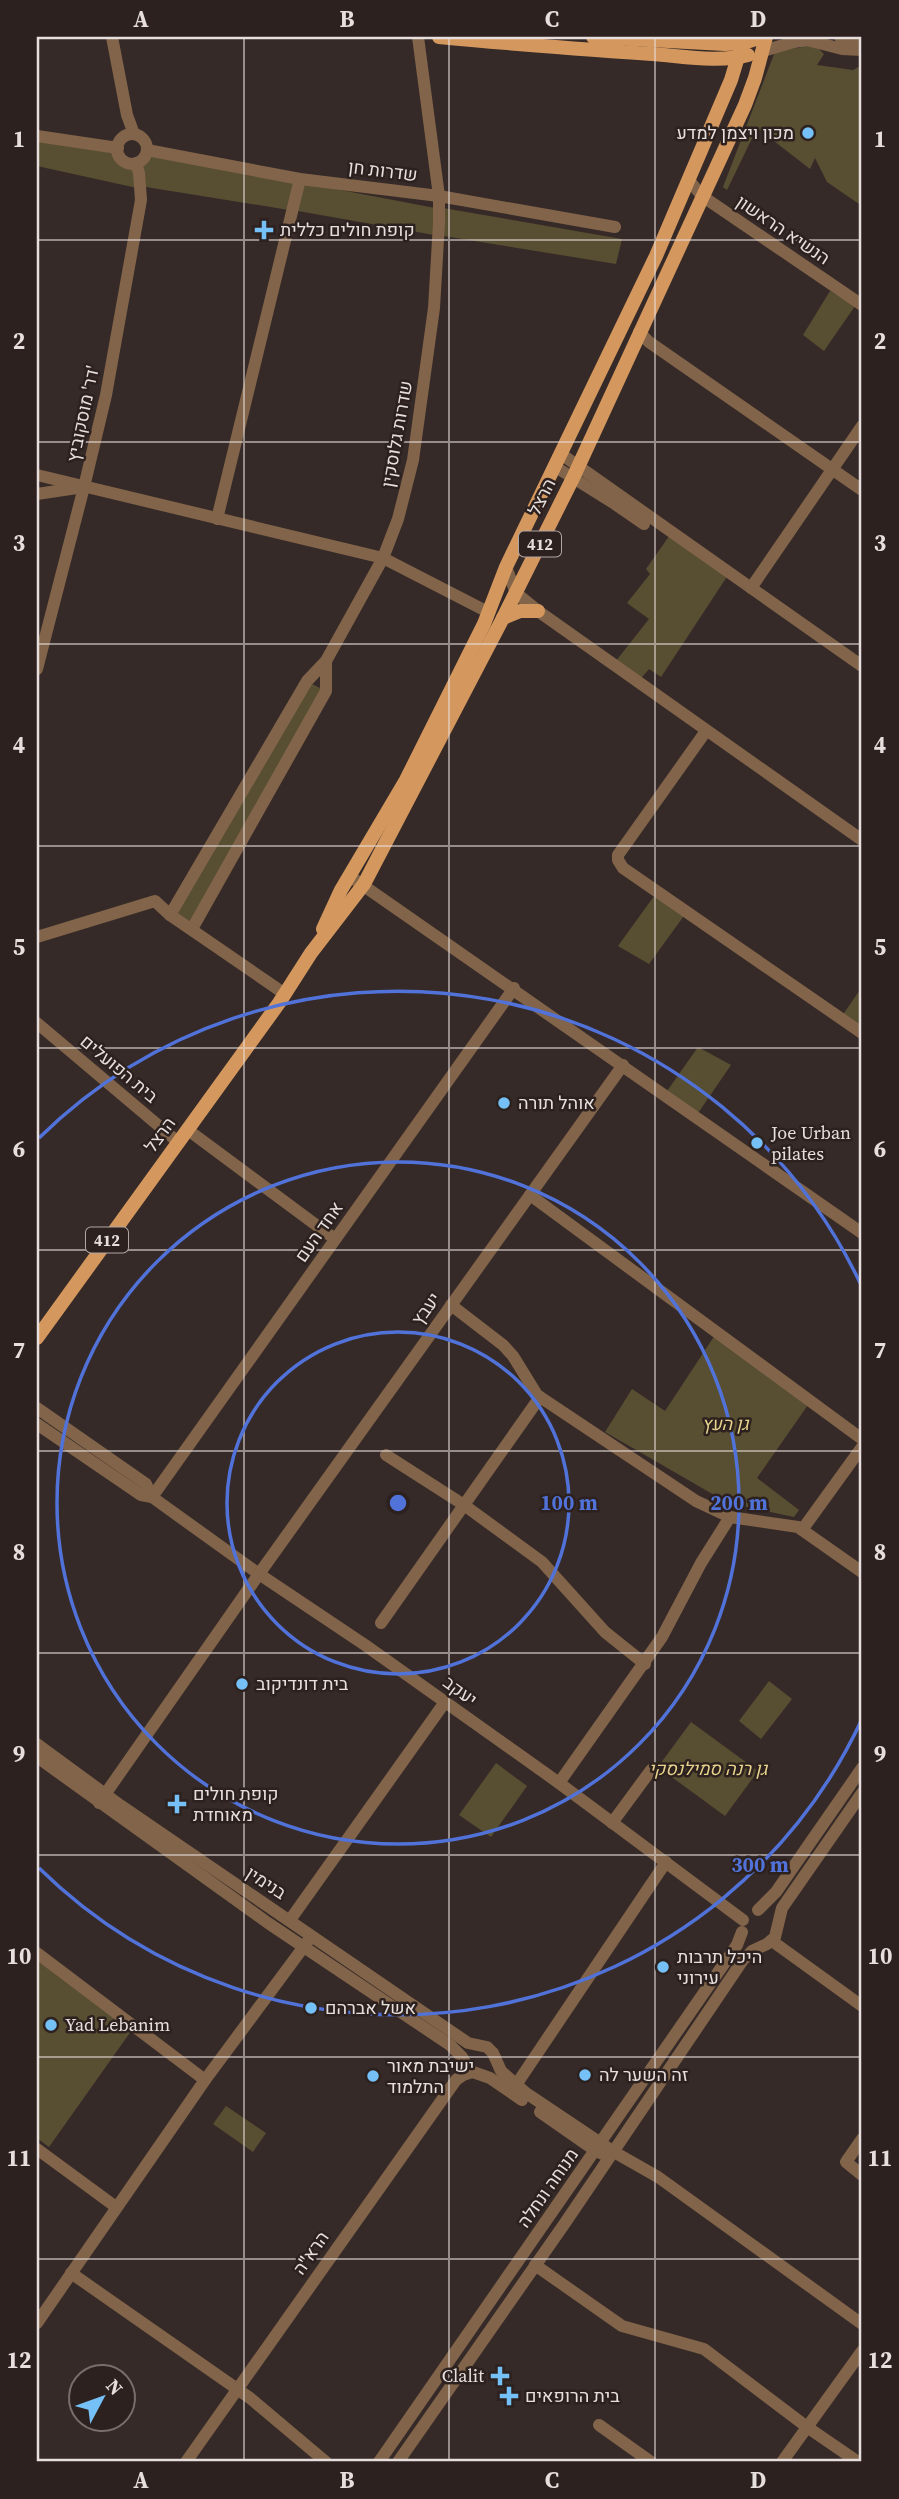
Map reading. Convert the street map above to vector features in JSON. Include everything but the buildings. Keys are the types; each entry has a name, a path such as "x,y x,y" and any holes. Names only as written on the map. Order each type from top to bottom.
{"main road":[{"path":"439,37 696,57 764,41"},
{"path":"593,37 742,46"},
{"name":"הרצל","path":"37,1338 285,994 358,880 503,618 576,472 745,105 764,41"},
{"name":"הרצל","path":"358,880 467,661 506,567 650,271 731,80 742,46"},
{"path":"696,57 721,70 731,80"},
{"path":"503,618 520,611 538,611"}],"street":[{"name":"שדרות גלוסקין","path":"170,915 307,681 326,661 383,558 398,519 420,419 433,308 439,196 418,37"},
{"path":"840,37 862,41"},
{"path":"115,39 127,115 134,134 143,139 147,150 143,159 136,163 126,162 118,148 121,139 134,134"},
{"path":"764,41 807,40 842,49 862,50"},
{"path":"37,136 118,148"},
{"name":"שדרות חן","path":"147,150 300,179 439,196 615,227"},
{"name":"דר' מוסקוביץ'","path":"37,670 106,395 141,200 136,163"},
{"path":"217,519 300,179"},
{"name":"הנשיא הראשון","path":"688,179 702,196 862,305"},
{"path":"639,332 862,490"},
{"path":"751,588 862,426"},
{"path":"558,460 751,588 862,666"},
{"path":"37,475 383,558 488,612"},
{"path":"37,494 85,487"},
{"path":"638,537 646,520"},
{"path":"506,567 516,593 538,611 862,840"},
{"name":"שדרות גלוסקין","path":"192,929 326,691 326,661"},
{"path":"706,731 618,855 618,860 623,869 685,913 862,1033"},
{"path":"358,880 862,1233"},
{"path":"37,936 155,901 170,915 285,994"},
{"name":"אחד העם","path":"152,1497 514,988"},
{"name":"בית הפועלים","path":"37,1023 178,1142"},
{"name":"יעבץ","path":"102,1798 623,1065"},
{"path":"188,1130 335,1239"},
{"path":"530,1195 862,1438"},
{"path":"451,1306 503,1345 540,1397 696,1501 730,1517 793,1526 862,1573"},
{"path":"381,1623 540,1397"},
{"name":"יעקב","path":"37,1408 146,1484 152,1497"},
{"name":"יעקב","path":"37,1424 141,1495 152,1497 559,1783 666,1862 742,1926"},
{"path":"802,1530 862,1447"},
{"path":"386,1455 464,1505 542,1562 600,1627 645,1664"},
{"path":"559,1783 663,1637 701,1563 730,1517"},
{"path":"268,1923 290,1920 445,1702"},
{"name":"בנימין","path":"37,1744 102,1798 268,1923 450,2045 473,2070 497,2082 598,2147 614,2152 658,2177 862,2324"},
{"name":"בנימין","path":"38,1760 208,1866 468,2043 478,2046"},
{"path":"758,1910 776,1892 862,1768"},
{"path":"612,1822 651,1770"},
{"path":"767,1943 777,1933 782,1908 862,1793"},
{"path":"516,2085 666,1862"},
{"path":"777,1923 772,1914 758,1910 752,1911 742,1926 747,1941 767,1943 862,2006"},
{"name":"מנוחה ונחלה","path":"379,2462 737,1945 742,1926"},
{"path":"37,2323 205,2080 313,1935"},
{"name":"מנוחה ונחלה","path":"398,2462 614,2152 743,1960 749,1953 767,1943"},
{"path":"37,1954 205,2080"},
{"path":"478,2046 487,2047 495,2057 494,2067 473,2070 467,2054 478,2046"},
{"name":"בנימין","path":"495,2057 501,2071 516,2085 598,2147"},
{"name":"הרא\"ה","path":"186,2462 456,2080 473,2070"},
{"path":"862,2139 846,2162 862,2175"},
{"path":"37,2149 116,2207"},
{"path":"535,2265 622,2326 704,2349 858,2462"},
{"path":"71,2273 237,2388 326,2462"},
{"path":"782,2462 862,2351"},
{"path":"599,2425 651,2462"}],"green space":[{"path":"805,43 815,45 824,54 817,65 853,70 862,65 862,206 827,182 815,158 810,169 757,128 727,190 723,187 776,49 800,48"},
{"path":"37,139 112,148 121,161 135,167 137,188 37,166"},
{"path":"152,156 296,180 289,210 146,187 142,166"},
{"path":"304,183 435,208 434,235 298,211"},
{"path":"443,208 622,239 616,264 444,236"},
{"path":"830,291 855,306 824,351 803,335"},
{"path":"672,532 730,572 661,677 649,669 637,683 612,666 649,619 627,603 650,574 646,569"},
{"path":"308,682 324,690 190,926 174,916"},
{"path":"657,892 686,913 649,964 618,946"},
{"path":"862,987 862,1030 842,1016"},
{"path":"698,1047 731,1065 696,1116 665,1094"},
{"name":"גן העץ","path":"715,1335 808,1405 757,1478 799,1510 794,1517 728,1503 605,1432 632,1389 665,1411"},
{"path":"769,1681 792,1699 761,1739 739,1721"},
{"name":"גן רנה סמילנסקי","path":"691,1722 758,1771 725,1816 658,1767"},
{"path":"496,1763 527,1786 491,1837 459,1815"},
{"path":"37,1954 134,2027 49,2147 37,2138"},
{"path":"226,2106 266,2133 253,2152 213,2124"}],"place":[{"name":"מכון ויצמן למדע","path":"808,133"},
{"name":"קופת חולים כללית","path":"264,230"},
{"name":"אוהל תורה","path":"504,1103"},
{"name":"Joe Urban pilates","path":"757,1143"},
{"name":"בית דונדיקוב","path":"242,1684"},
{"name":"קופת חולים מאוחדת","path":"177,1804"},
{"name":"היכל תרבות עירוני","path":"663,1967"},
{"name":"אשל אברהם","path":"311,2008"},
{"name":"Yad Lebanim","path":"51,2025"},
{"name":"זה השער לה","path":"585,2075"},
{"name":"ישיבת מאור התלמוד","path":"373,2076"},
{"name":"Clalit","path":"500,2376"},
{"name":"בית הרופאים","path":"509,2396"}]}
